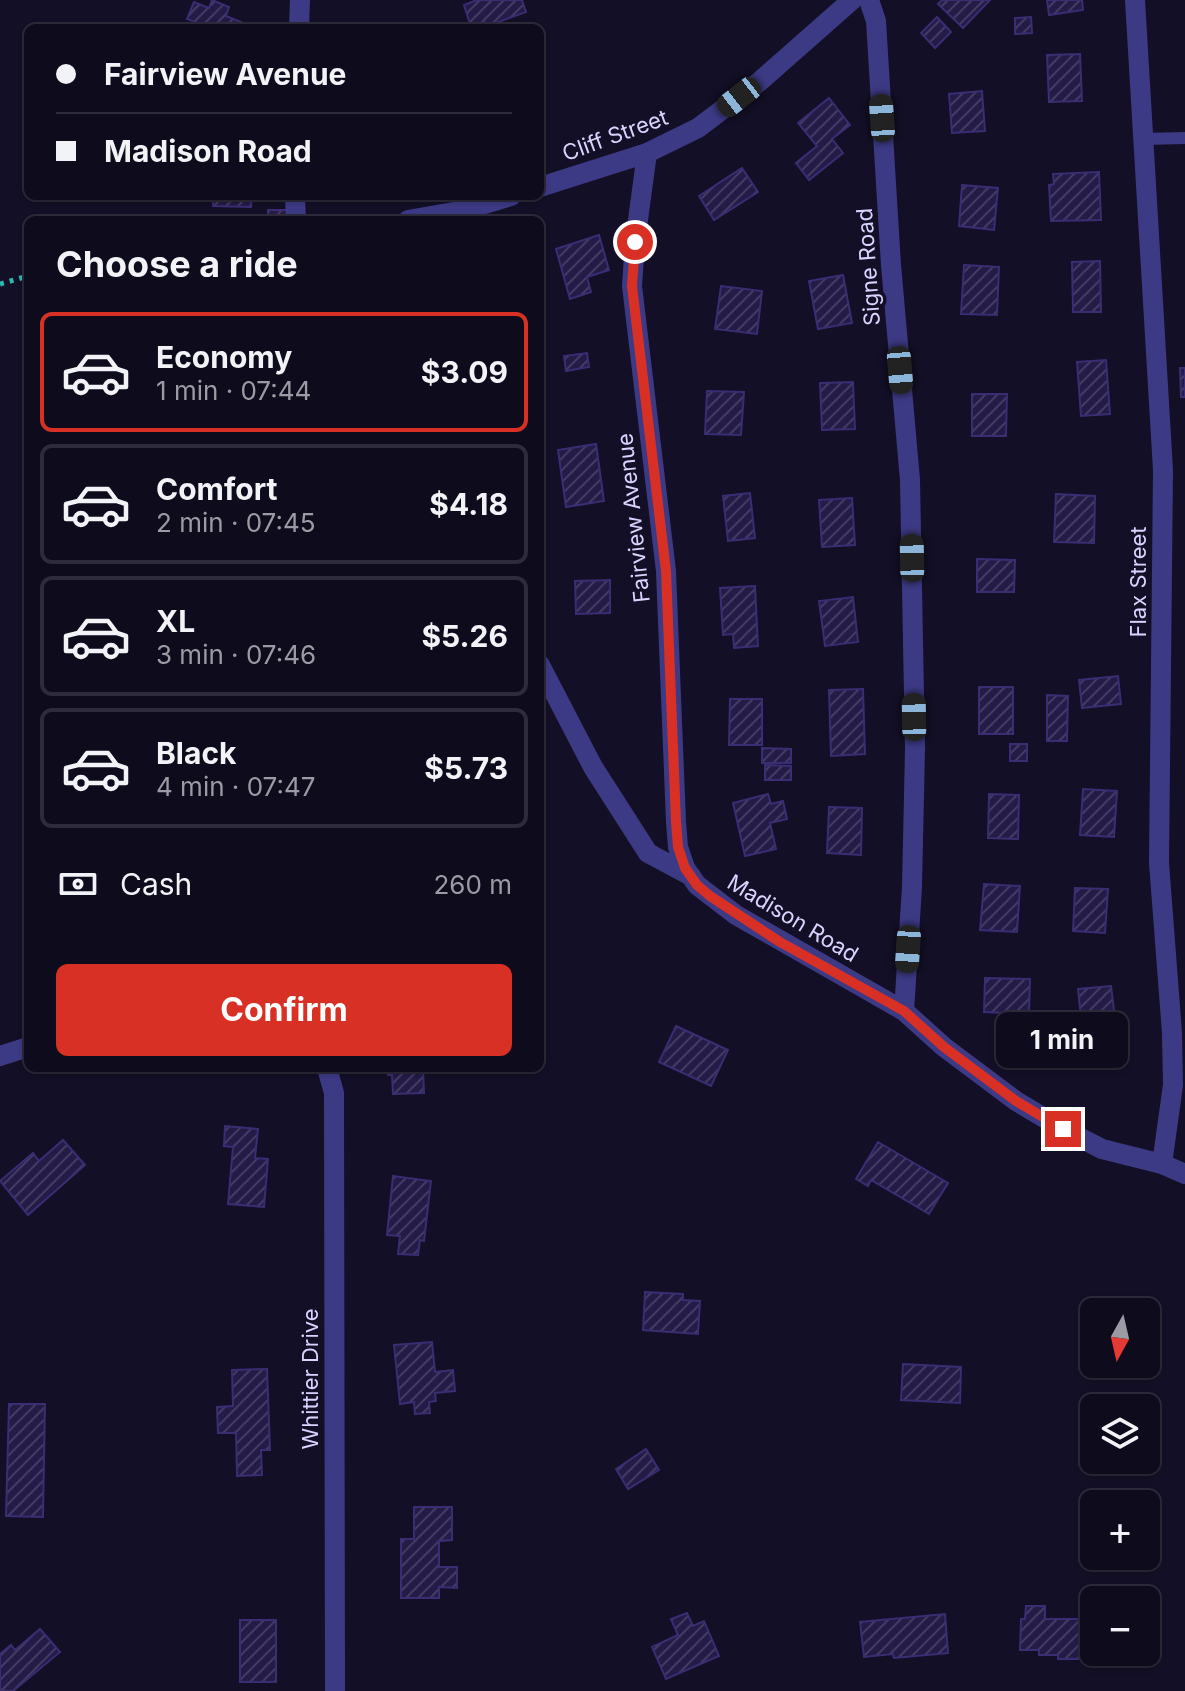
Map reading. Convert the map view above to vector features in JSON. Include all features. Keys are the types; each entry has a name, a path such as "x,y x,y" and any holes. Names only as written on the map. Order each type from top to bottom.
{"street":[{"path":"299,24 300,0"},
{"name":"Cliff Street","path":"544,186 647,153 698,128 759,82 852,0"},
{"name":"Signe Road","path":"869,0 876,21 891,265 910,480 915,749 912,887 904,1011"},
{"name":"Flax Street","path":"1135,0 1163,470 1159,863 1173,1085 1162,1164"},
{"name":"Fairview Avenue","path":"647,153 632,286 666,571 678,847 691,876"},
{"path":"431,216 498,200"},
{"name":"Madison Road","path":"544,673 593,767 648,853 691,876 710,896 736,915 904,1011 944,1047 1028,1108 1102,1149 1162,1164 1185,1174"},
{"path":"0,1056 24,1048"},
{"name":"Whittier Drive","path":"328,1072 334,1093 335,1691"}],"lane":[{"path":"1142,139 1185,138"}],"path":[{"path":"0,284 24,277"}],"building":[{"path":"212,0 229,7 226,16 241,22 198,24 187,19 194,2 209,8"},
{"path":"477,0 522,0 526,12 493,24 470,24 464,5"},
{"path":"942,0 990,0 963,28 938,4"},
{"path":"1047,0 1082,0 1083,10 1049,15"},
{"path":"937,17 951,32 935,48 921,33"},
{"path":"1031,17 1032,33 1015,34 1015,18"},
{"path":"1080,54 1082,101 1049,102 1047,55"},
{"path":"982,91 985,131 952,133 949,94"},
{"path":"829,98 850,125 832,139 843,153 809,180 796,163 817,146 798,123"},
{"path":"742,168 758,192 714,220 699,196"},
{"path":"1099,172 1101,220 1051,221 1049,185 1054,184 1053,174"},
{"path":"962,185 998,188 994,230 959,226"},
{"path":"213,200 252,200 251,207 213,206"},
{"path":"268,210 294,210 294,216 268,216"},
{"path":"599,235 609,270 587,277 591,292 570,299 556,249"},
{"path":"1100,261 1101,312 1073,312 1072,262"},
{"path":"964,265 999,267 997,315 961,314"},
{"path":"843,275 852,323 818,329 809,281"},
{"path":"721,286 762,291 757,334 715,329"},
{"path":"587,353 589,367 566,371 564,356"},
{"path":"1106,360 1110,414 1081,416 1077,362"},
{"path":"1180,368 1185,368 1185,397 1181,397"},
{"path":"853,382 855,429 822,430 820,383"},
{"path":"707,391 744,392 741,435 705,434"},
{"path":"972,394 1007,394 1006,436 972,436"},
{"path":"596,444 604,501 566,507 558,450"},
{"path":"750,493 755,538 728,541 723,496"},
{"path":"1056,494 1095,496 1094,543 1054,542"},
{"path":"852,498 855,545 822,547 819,500"},
{"path":"977,559 1015,560 1014,592 977,592"},
{"path":"610,580 610,613 576,614 575,581"},
{"path":"755,586 758,646 734,648 733,634 723,635 720,588"},
{"path":"853,597 858,642 825,646 819,601"},
{"path":"1118,676 1121,704 1082,708 1079,680"},
{"path":"979,687 1013,687 1013,734 979,734"},
{"path":"863,689 865,754 831,756 829,690"},
{"path":"1047,695 1068,696 1067,741 1047,741"},
{"path":"730,699 762,699 762,745 729,745"},
{"path":"1010,744 1027,744 1027,761 1010,761"},
{"path":"762,748 791,749 791,763 762,763"},
{"path":"765,765 791,766 791,780 765,780"},
{"path":"1083,789 1117,791 1114,837 1080,835"},
{"path":"768,794 771,804 783,801 787,819 770,823 776,849 745,856 733,803"},
{"path":"989,794 1019,795 1018,839 988,838"},
{"path":"829,807 862,808 861,855 827,853"},
{"path":"984,884 1020,886 1017,932 980,930"},
{"path":"1075,888 1108,889 1105,933 1073,931"},
{"path":"985,978 1030,979 1029,1014 984,1012"},
{"path":"1111,986 1117,1034 1083,1038 1078,989"},
{"path":"676,1026 728,1050 711,1086 659,1062"},
{"path":"388,1072 423,1072 424,1093 393,1094 392,1075"},
{"path":"225,1126 258,1129 255,1158 268,1159 264,1207 228,1204 233,1147 224,1146"},
{"path":"63,1140 85,1165 28,1215 0,1181 33,1153 39,1161"},
{"path":"878,1142 948,1183 929,1214 871,1180 868,1186 856,1179"},
{"path":"393,1176 431,1181 424,1241 420,1240 418,1255 398,1254 400,1236 387,1235"},
{"path":"645,1292 683,1294 683,1300 700,1301 698,1334 643,1330"},
{"path":"432,1342 435,1372 453,1370 455,1391 435,1393 436,1401 429,1402 430,1413 415,1414 414,1402 400,1404 394,1345"},
{"path":"903,1364 961,1367 960,1403 901,1400"},
{"path":"267,1369 270,1450 261,1450 262,1475 237,1476 236,1433 218,1433 217,1407 233,1406 232,1370"},
{"path":"9,1404 45,1404 43,1517 6,1516"},
{"path":"646,1449 659,1470 628,1489 616,1469"},
{"path":"414,1507 452,1507 452,1540 439,1541 439,1567 457,1567 457,1588 439,1587 439,1598 401,1598 401,1539 414,1539"},
{"path":"1026,1606 1045,1606 1045,1619 1080,1619 1080,1659 1058,1659 1058,1655 1039,1655 1039,1650 1020,1650 1021,1619 1025,1619"},
{"path":"687,1613 693,1626 704,1621 719,1656 666,1679 652,1647 678,1635 671,1619"},
{"path":"945,1614 948,1653 894,1658 893,1654 864,1657 860,1622"},
{"path":"240,1620 276,1620 276,1682 240,1682"},
{"path":"40,1629 60,1652 13,1691 0,1691 0,1654 11,1645 15,1650"}],"route":[{"path":"635,242 632,286 666,571 676,822 678,847 685,868 697,885 736,915 904,1011 944,1047 1016,1101 1063,1129"}]}
